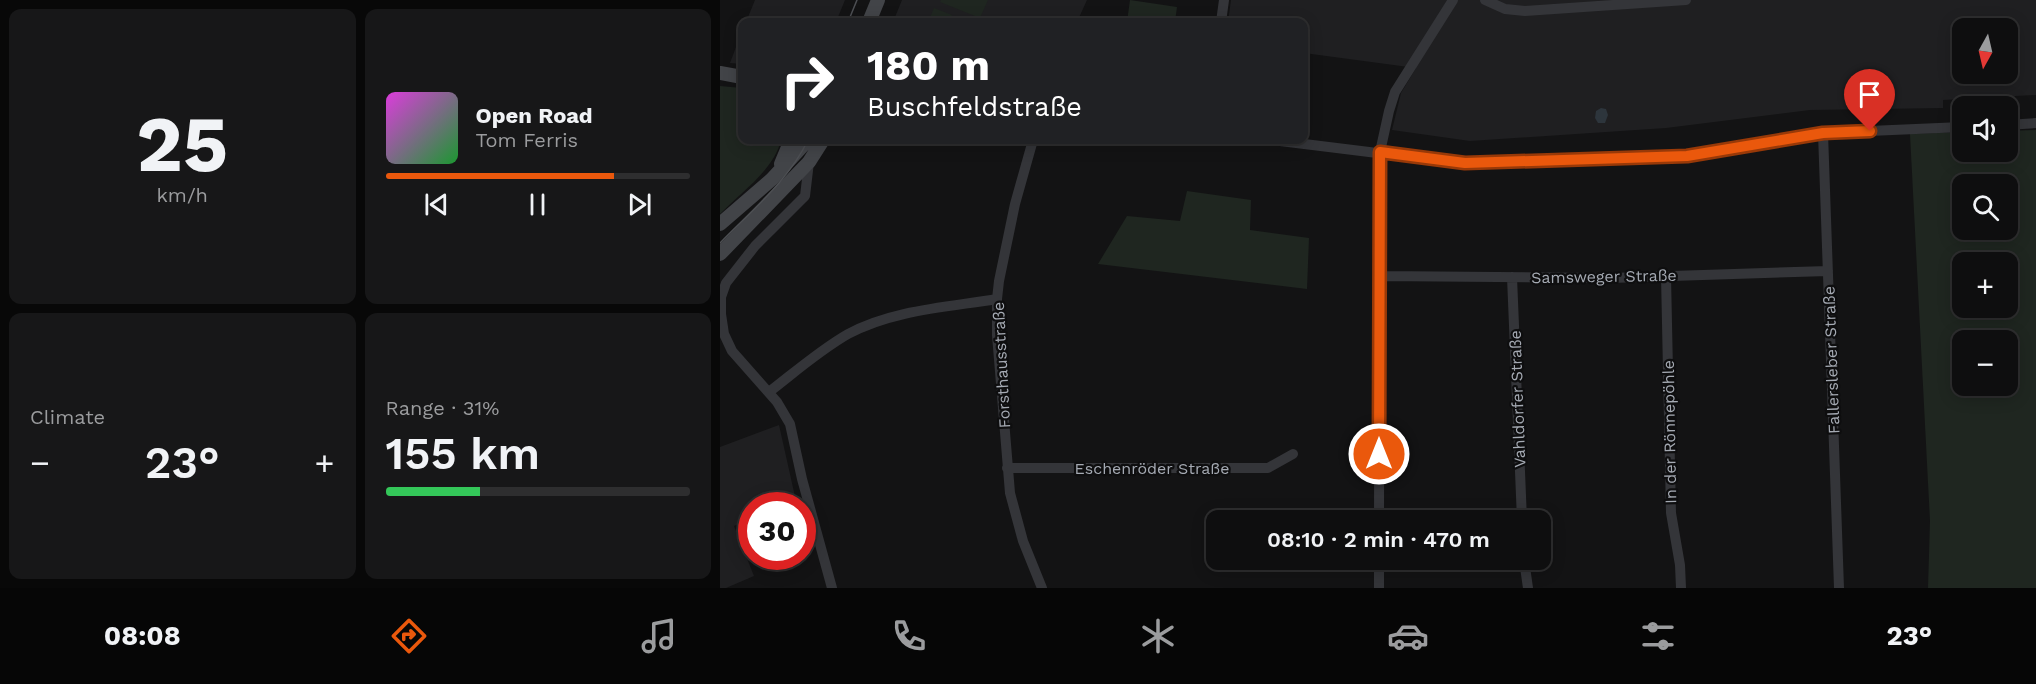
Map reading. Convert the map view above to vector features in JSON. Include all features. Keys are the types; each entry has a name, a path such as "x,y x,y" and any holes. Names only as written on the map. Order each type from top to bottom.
{"main road":[{"path":"871,18 878,0"},
{"path":"720,73 738,76"},
{"path":"772,178 785,159 790,144"},
{"path":"720,224 772,178 804,144"},
{"path":"720,254 809,162 820,144"}],"street":[{"path":"1222,18 1224,0"},
{"path":"1379,510 1380,152 1395,92 1453,0"},
{"path":"1485,0 1505,9 1525,11 1686,0"},
{"path":"2018,124 2036,123"},
{"path":"1308,144 1465,163 1687,156 1823,133 1952,127"},
{"name":"Fallersleber Straße","path":"1823,133 1839,588"},
{"name":"Forsthausstraße","path":"1032,144 1015,204 997,299 997,336 1010,493 1018,528 1042,588"},
{"path":"809,162 806,196 755,246 726,283 721,297 721,322 728,345 769,392 784,412 793,430 802,479 832,588"},
{"name":"Samsweger Straße","path":"1380,276 1610,278 1827,270"},
{"name":"In der Rönnepöhle","path":"1666,276 1671,513 1680,565 1681,588"},
{"name":"Vahldorfer Straße","path":"1512,277 1522,510"},
{"path":"769,392 826,348 863,327 902,315 997,299"},
{"name":"Eschenröder Straße","path":"1007,468 1268,468 1293,454"},
{"path":"1379,570 1379,588"},
{"path":"1525,570 1528,588"}],"shaded area":[{"path":"755,0 845,0 838,18 748,18"},
{"path":"902,0 1087,0 1079,18 895,18"},
{"path":"941,0 988,0 980,18 940,2"},
{"path":"1130,0 1177,7 1176,18 1128,18"},
{"path":"1231,0 2036,0 2036,95 1952,96 1952,100 1943,100 1943,108 1810,110 1666,128 1470,141 1392,130 1401,93 1416,68 1308,54 1308,18 1229,18"},
{"path":"934,8 952,15 951,18 930,18"},
{"path":"738,42 738,64 730,63"},
{"path":"720,86 738,88 738,144 780,144 764,171 720,214"},
{"path":"1601,108 1606,109 1608,115 1605,123 1598,123 1595,118 1596,111"},
{"path":"2036,130 2036,588 1928,588 1930,521 1910,134 1952,132 1952,162 2018,162 2018,131"},
{"path":"1187,191 1251,200 1250,230 1309,238 1307,289 1098,264 1127,216 1180,221"},
{"path":"779,425 794,492 738,492 738,524 734,526 738,536 738,570 752,570 754,576 726,588 720,588 720,447"}],"tram line":[{"path":"850,18 857,0"},
{"path":"720,243 780,182 806,144"}],"route":[{"path":"1379,454 1380,152 1465,163 1687,156 1823,133 1870,131"}]}
